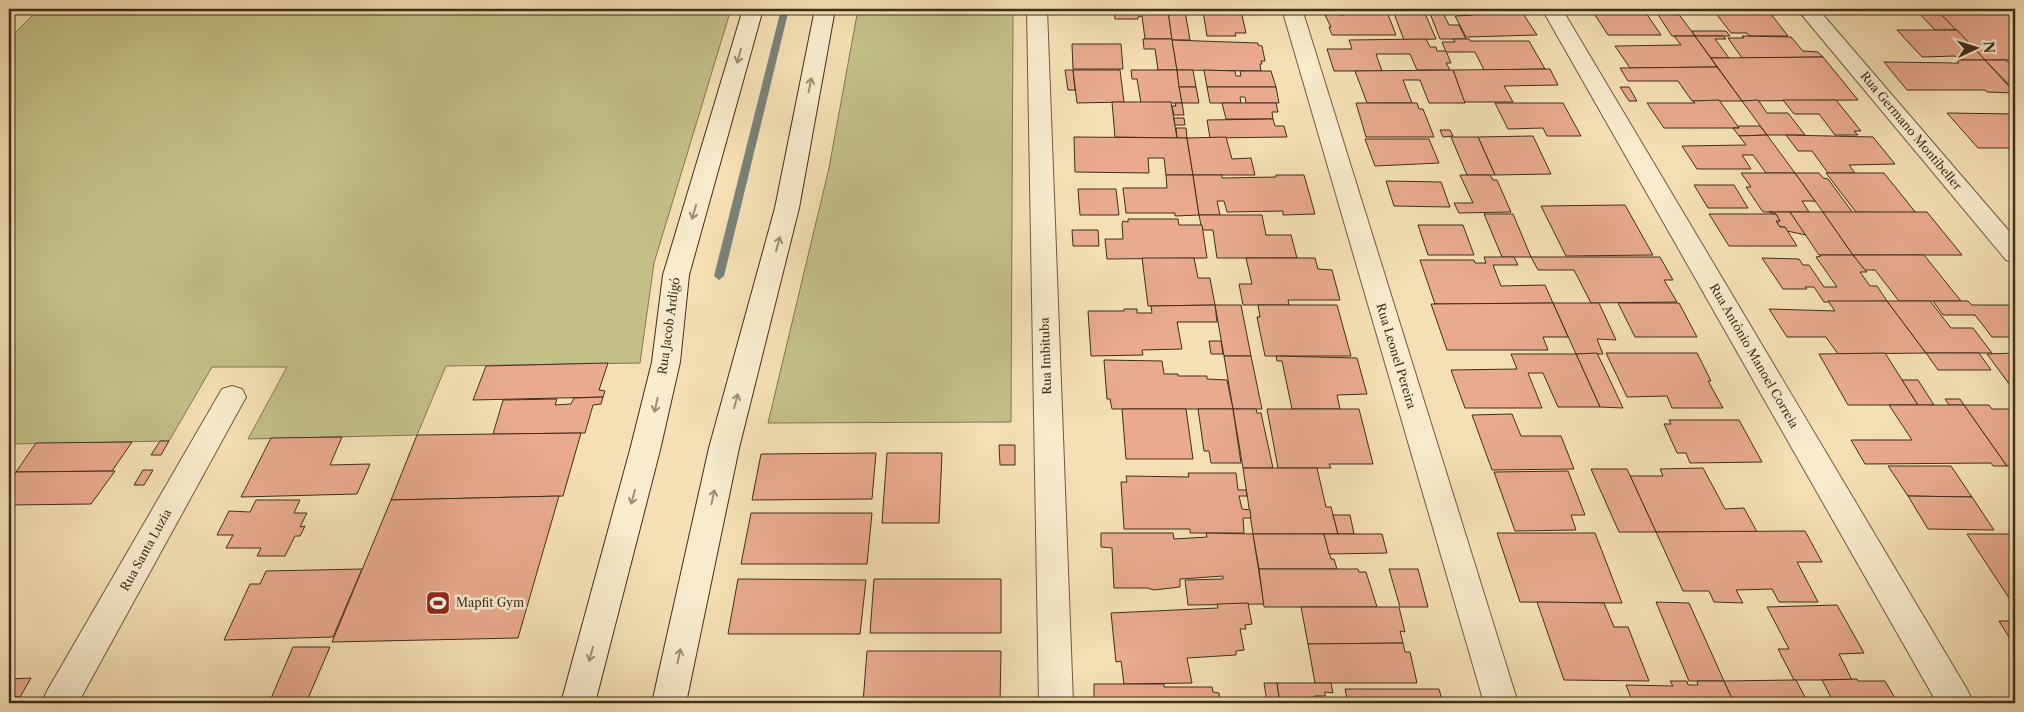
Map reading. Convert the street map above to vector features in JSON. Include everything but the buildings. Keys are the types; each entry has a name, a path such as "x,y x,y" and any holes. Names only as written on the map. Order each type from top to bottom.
{"street":[{"name":"Rua Jacob Ardigó","path":"578,703 664,371 676,274 753,9"},
{"path":"669,703 724,448 787,208 824,9"},
{"name":"Rua Imbituba","path":"1037,9 1056,703"},
{"name":"Rua Leonel Pereira","path":"1292,9 1501,703"},
{"name":"Rua Antônio Manoel Correia","path":"1552,9 1956,703"},
{"name":"Rua Germano Montibeller","path":"1807,9 2015,254"},
{"name":"Rua Santa Luzia","path":"60,703 232,397"}],"shaded area":[{"path":"39,9 731,9 654,263 640,363 446,366 417,435 248,439 287,367 212,367 169,441 9,444 9,39"},
{"path":"858,9 1013,9 1011,422 768,423 829,168"}],"waterway":[{"path":"719,276 785,9"}],"place":[{"name":"Mapfit Gym","path":"438,603"}]}
